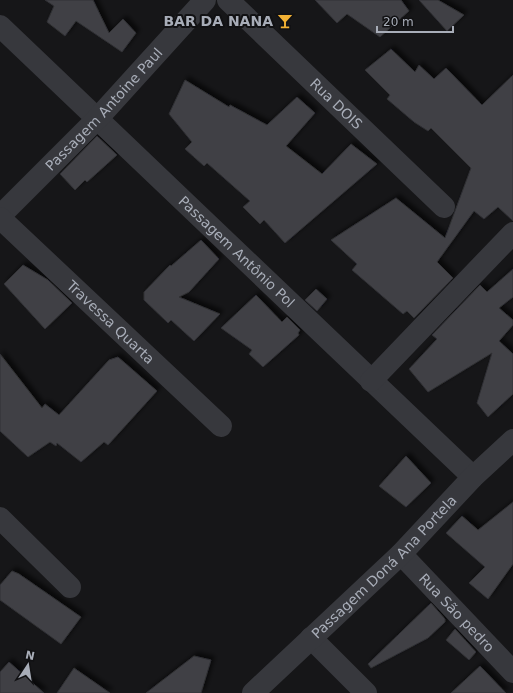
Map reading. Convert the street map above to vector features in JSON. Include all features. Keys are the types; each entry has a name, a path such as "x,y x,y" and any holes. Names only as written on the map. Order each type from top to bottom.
{"street":[{"name":"Passagem Antoine Paul","path":"0,217 97,119 205,0"},
{"name":"Rua DOIS","path":"228,0 444,207"},
{"name":"Passagem Antônio Pol","path":"0,26 473,477"},
{"name":"Travessa Quarta","path":"0,217 221,426"},
{"path":"371,381 513,233"},
{"name":"Passagem Doná Ana Portela","path":"253,693 401,554 473,477 512,444"},
{"path":"0,518 70,587"},
{"name":"Rua São pedro","path":"401,554 513,672"},
{"path":"311,638 366,693"}],"building":[{"path":"45,0 93,0 109,33 123,19 136,33 122,52 76,21 65,36 47,22 54,6"},
{"path":"315,0 401,0 409,11 380,37 347,14 337,23"},
{"path":"419,0 438,0 464,15 447,31"},
{"path":"391,49 415,72 419,65 434,79 446,68 482,105 513,75 513,221 498,207 484,219 474,211 437,262 453,278 414,318 407,311 403,314 352,270 357,264 331,240 396,198 445,238 471,168 431,128 428,131 414,122 387,99 390,95 365,70"},
{"path":"185,80 229,107 230,105 267,125 297,97 315,113 286,146 322,174 351,144 377,164 285,243 264,220 260,224 243,207 250,201 207,163 204,166 185,149 192,142 169,114"},
{"path":"97,136 117,155 87,182 85,180 75,190 60,174"},
{"path":"201,240 219,259 189,292 179,297 220,314 194,341 171,320 168,323 144,300 144,292 170,265 171,266"},
{"path":"23,265 48,280 72,303 45,329 4,284"},
{"path":"513,269 513,297 499,308 513,320 513,325 499,341 513,354 513,394 488,417 477,403 492,353 428,392 409,369 437,339 432,335 480,285 487,292"},
{"path":"316,289 327,299 317,311 305,300"},
{"path":"256,295 282,322 287,317 300,330 298,333 299,335 263,367 249,354 252,350 221,328"},
{"path":"0,354 42,408 45,404 59,415 109,360 118,357 157,391 108,445 104,442 81,462 57,443 56,446 50,442 28,457 0,431"},
{"path":"406,456 431,483 406,507 379,486"},
{"path":"513,502 513,564 488,599 469,583 485,567 446,533 462,516 478,530"},
{"path":"12,571 19,574 81,617 61,644 0,600 0,585"},
{"path":"431,603 445,619 445,622 428,638 371,668 368,664"},
{"path":"455,629 476,652 469,660 446,640"},
{"path":"194,656 211,660 201,693 146,693"},
{"path":"9,662 44,693 0,693 0,672"},
{"path":"480,666 506,693 451,693"},
{"path":"74,668 110,693 57,693"}],"place":[{"name":"BAR DA NANA","path":"285,21"}]}
